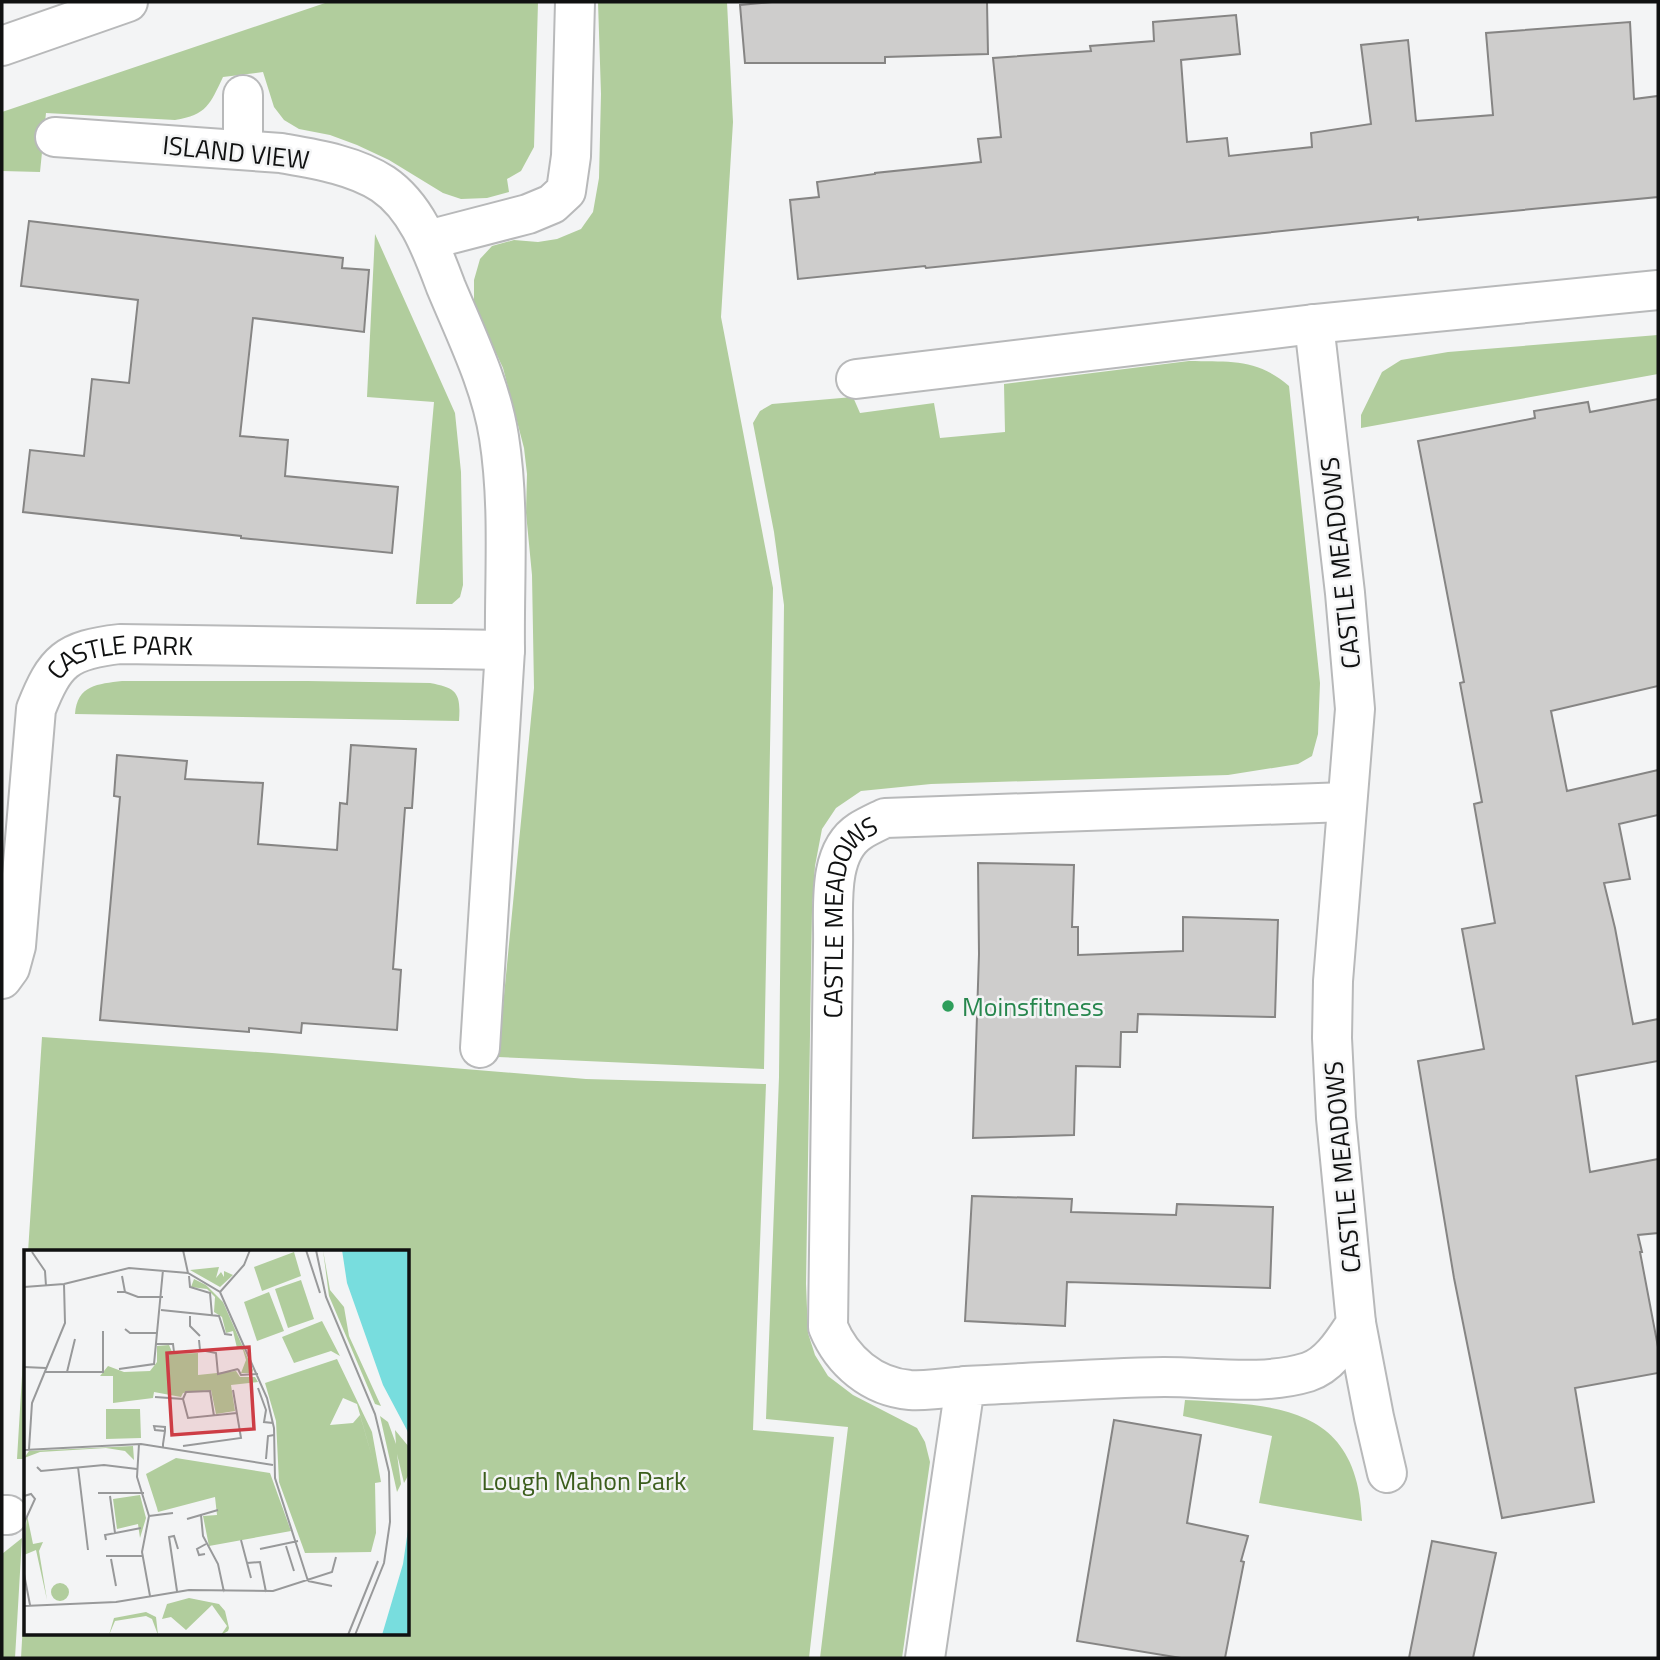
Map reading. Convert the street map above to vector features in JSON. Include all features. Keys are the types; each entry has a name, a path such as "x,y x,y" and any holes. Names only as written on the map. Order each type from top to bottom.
{"street":[{"path":"2,46 128,2"},
{"path":"481,1048 505,650 503,470 498,434 480,371 428,240 528,214 552,204 565,191 571,156 575,2"},
{"path":"243,95 243,150"},
{"name":"ISLAND VIEW","path":"55,137 243,150 318,160 382,184 407,207 428,240"},
{"path":"856,379 1314,324 1658,290"},
{"name":"CASTLE MEADOWS","path":"1314,324 1345,593 1355,709 1333,981 1332,1078 1356,1323 1387,1473"},
{"name":"CASTLE PARK","path":"2,979 10,968 16,946 36,709 51,674 69,658 90,647 120,644 505,650"},
{"name":"CASTLE MEADOWS","path":"1346,802 886,818 859,831 842,850 835,883 828,1326 835,1343 849,1362 874,1380 909,1390 1163,1377 1267,1380 1310,1371 1325,1363 1356,1323"},
{"path":"925,1658 965,1387"}],"green space":[{"path":"328,2 538,2 534,147 521,171 507,179 509,192 487,198 461,199 443,193 389,160 357,145 330,135 299,129 284,120 274,107 263,72 223,77 206,107 186,118 175,120 46,113 40,172 2,171 2,112"},
{"path":"598,2 727,2 733,122 721,317 773,588 764,1069 498,1057 534,688 532,575 524,448 503,368 474,306 474,280 480,259 492,246 514,240 538,242 557,239 581,229 593,212 599,178 601,94"},
{"path":"375,234 455,413 461,472 463,585 460,597 452,604 416,604 434,402 367,397"},
{"path":"1658,335 1658,374 1361,428 1361,415 1382,372 1401,360 1448,352"},
{"path":"1189,361 1230,362 1254,366 1266,370 1289,386 1320,683 1318,734 1312,756 1298,764 1228,775 931,784 861,791 836,808 822,829 815,866 812,911 806,1284 808,1333 815,1355 828,1376 853,1395 917,1428 925,1442 930,1462 902,1658 820,1658 848,1427 766,1419 779,1077 784,605 774,532 753,423 760,411 772,404 853,397 860,413 934,403 940,438 1005,432 1004,384"},
{"path":"122,681 430,683 446,687 455,693 459,704 459,721 75,714 84,692 97,685"},
{"name":"Lough Mahon Park","path":"42,1037 586,1079 766,1084 753,1430 834,1437 809,1658 21,1658 24,1605 24,1636 410,1636 410,1250 28,1250"},
{"path":"24,1342 24,1459 17,1459"},
{"path":"1185,1400 1280,1410 1306,1419 1328,1433 1346,1454 1357,1483 1362,1521 1259,1503 1272,1436 1183,1416"},
{"path":"22,1538 15,1658 2,1658 2,1554"}],"building":[{"path":"772,2 987,2 988,54 885,57 885,63 745,63 740,5"},
{"path":"1236,15 1240,54 1181,60 1187,142 1227,138 1229,156 1312,147 1311,133 1371,124 1361,45 1408,40 1416,121 1493,115 1486,33 1630,22 1634,99 1658,96 1658,197 1418,220 1418,217 798,279 790,200 819,197 817,182 981,162 978,139 1001,137 993,58 1091,51 1090,46 1154,41 1153,22"},
{"path":"29,221 343,258 342,268 369,270 364,332 253,318 240,436 288,440 285,476 398,487 392,553 23,512 30,450 84,456 92,379 129,383 138,300 21,286"},
{"path":"1658,399 1658,686 1551,711 1567,791 1658,770 1658,815 1619,824 1630,879 1604,883 1633,1024 1658,1019 1658,1061 1576,1076 1590,1172 1658,1159 1658,1233 1638,1235 1658,1347 1658,1373 1575,1388 1594,1502 1502,1518 1454,1278 1418,1061 1484,1049 1462,929 1495,923 1474,804 1482,802 1460,683 1464,682 1418,441 1535,418 1534,411 1588,402 1590,412"},
{"path":"351,745 416,749 412,808 405,808 393,969 401,970 397,1030 302,1023 301,1033 249,1028 249,1032 100,1020 120,797 114,796 117,755 187,761 185,779 263,783 258,844 337,850 340,803 347,804"},
{"path":"978,863 1074,865 1072,927 1078,927 1078,955 1183,951 1183,917 1278,920 1275,1017 1138,1014 1137,1032 1121,1032 1120,1067 1076,1066 1074,1135 973,1138 979,954"},
{"path":"972,1196 1072,1199 1071,1212 1176,1215 1177,1204 1273,1207 1270,1288 1067,1282 1065,1326 965,1321"},
{"path":"1114,1420 1201,1435 1187,1523 1248,1536 1241,1561 1244,1562 1225,1658 1181,1658 1077,1641"},
{"path":"1432,1541 1496,1553 1473,1658 1409,1658"}],"place":[{"name":"Moinsfitness","path":"948,1006"}]}
